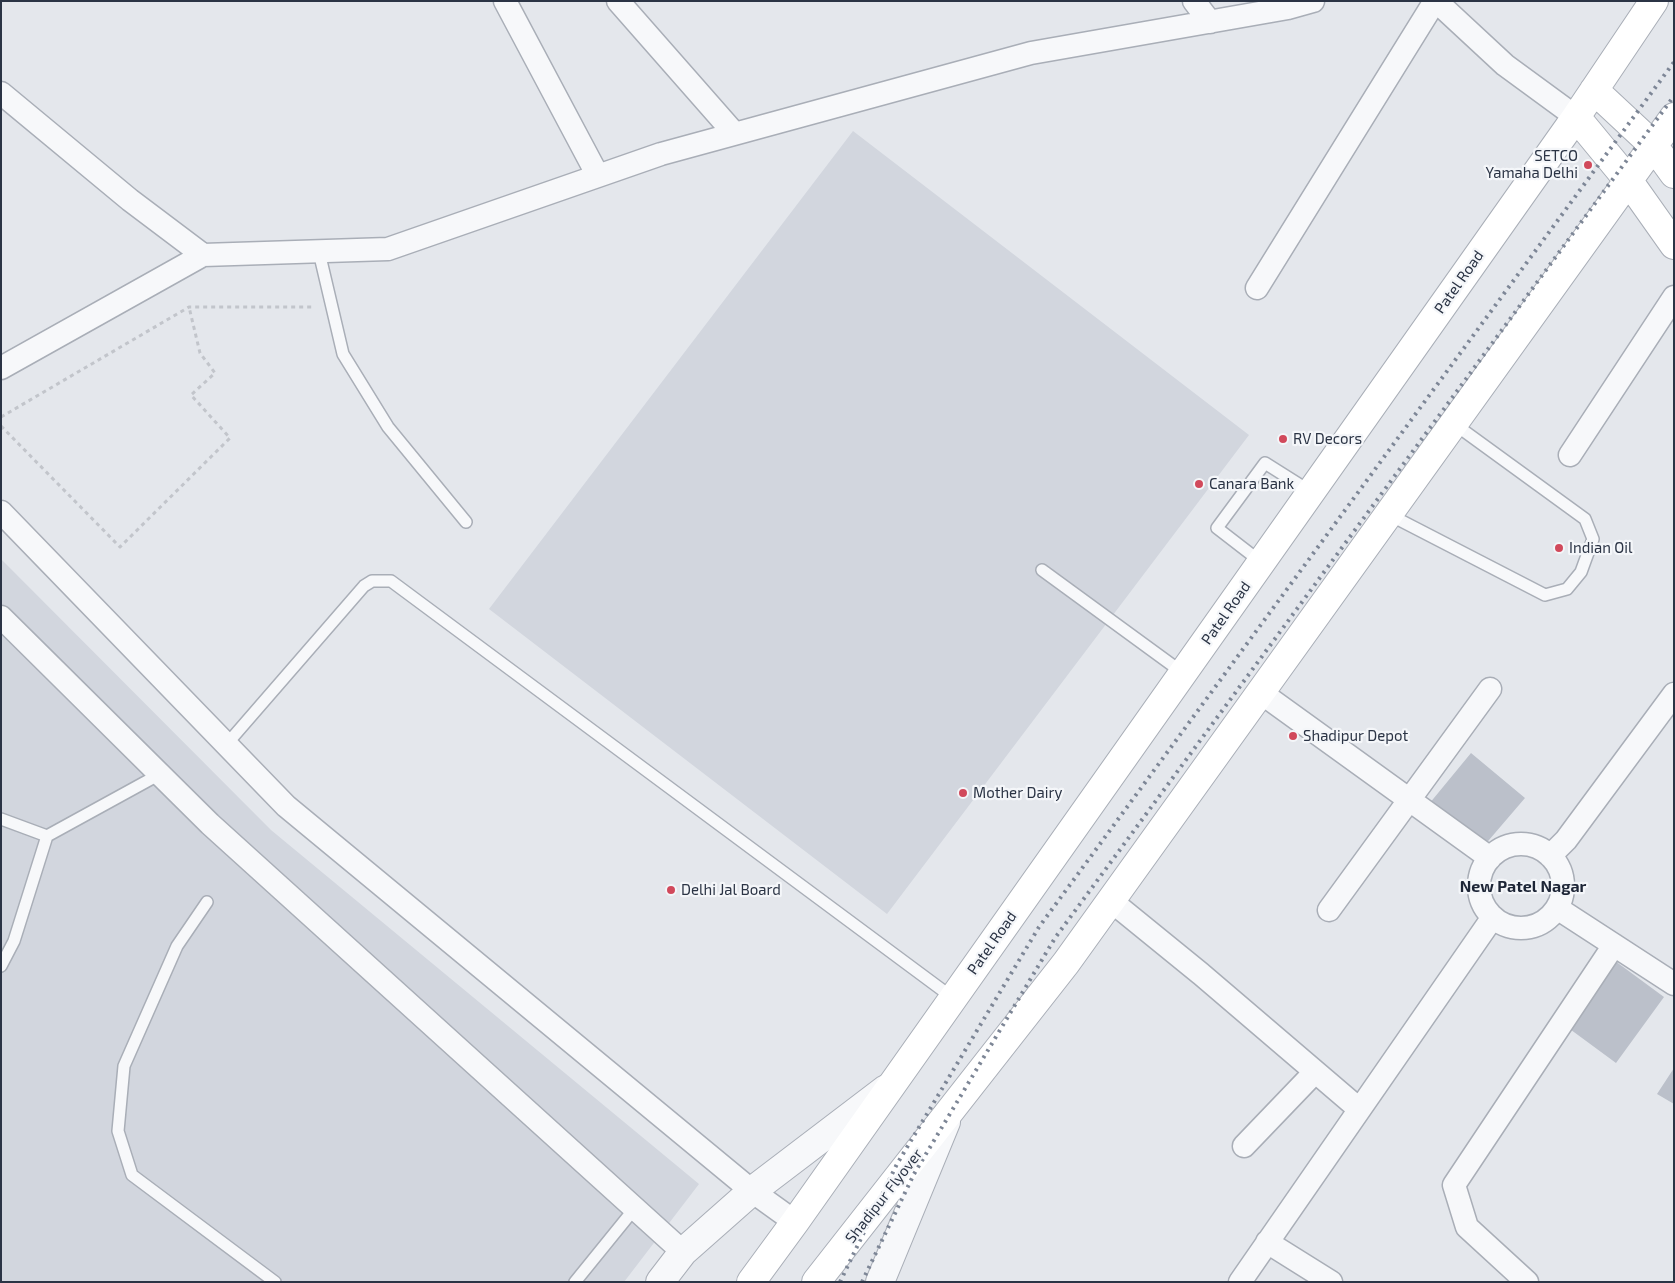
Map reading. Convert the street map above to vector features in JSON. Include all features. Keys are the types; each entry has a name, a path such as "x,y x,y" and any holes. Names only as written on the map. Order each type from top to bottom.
{"main road":[{"name":"Patel Road","path":"795,1222 1576,116 1654,1"},
{"path":"1594,90 1652,145 1674,174"},
{"path":"1576,116 1628,180 1674,245"},
{"path":"951,1109 1066,963 1652,145 1674,117"},
{"name":"Shadipur Flyover","path":"816,1282 951,1109"},
{"path":"751,1282 795,1222"}],"street":[{"path":"505,1 598,176"},
{"path":"618,1 734,133"},
{"path":"1194,1 1210,22"},
{"path":"1,368 203,255 388,250 661,154 1031,53 1288,8 1313,1"},
{"path":"1257,288 1435,1 1505,65 1576,116"},
{"path":"1,93 130,200 203,255"},
{"path":"1570,455 1674,297"},
{"path":"1,512 286,806 752,1191 795,1222"},
{"path":"1,616 225,837 682,1252"},
{"path":"1330,910 1409,798 1490,689"},
{"path":"1260,692 1490,858"},
{"path":"1550,856 1566,840 1674,694"},
{"path":"1514,844 1533,846 1550,856 1558,867 1563,881 1562,895 1557,908 1549,918 1527,928 1514,928 1493,917 1484,906 1480,894 1479,880 1490,858 1502,849 1514,844"},
{"path":"1110,900 1201,974 1359,1109"},
{"path":"1557,908 1674,984"},
{"path":"1240,1282 1493,917"},
{"path":"1527,1282 1467,1228 1454,1185 1614,945"},
{"path":"1244,1146 1315,1072"},
{"path":"660,1282 682,1252 752,1191 892,1084"},
{"path":"880,1282 951,1109"},
{"path":"1267,1242 1331,1282"}],"lane":[{"path":"319,252 343,354 388,427 466,522"},
{"path":"1388,514 1546,594 1567,588 1581,572 1593,539 1585,519 1453,423"},
{"path":"1261,562 1217,528 1265,462 1311,492"},
{"path":"1042,570 1183,673"},
{"path":"226,745 364,586 372,581 391,581 953,998"},
{"path":"1,966 14,941 47,836 160,774"},
{"path":"1,819 47,836"},
{"path":"208,902 177,946 124,1066 118,1131 132,1175 275,1282"},
{"path":"575,1282 635,1208"}],"path":[{"path":"1,417 189,307 332,306"},
{"path":"1,426 120,547 230,438 192,395 215,373 200,353 189,307"}],"shaded area":[{"path":"853,131 1249,435 887,914 489,609"},
{"path":"1,559 271,830 699,1184 624,1282 1,1282"}],"building":[{"path":"1471,753 1525,798 1483,847 1429,804"},
{"path":"1611,958 1664,997 1616,1063 1563,1024"},
{"path":"1674,1068 1674,1104 1657,1094"}],"railway":[{"path":"840,1282 897,1164 1039,927 1674,62"},
{"path":"862,1282 914,1174 1055,938 1674,96"}],"place":[{"name":"SETCO Yamaha Delhi","path":"1588,165"},
{"name":"RV Decors","path":"1283,439"},
{"name":"Canara Bank","path":"1199,484"},
{"name":"Indian Oil","path":"1559,548"},
{"name":"Shadipur Depot","path":"1293,736"},
{"name":"Mother Dairy","path":"963,793"},
{"name":"Delhi Jal Board","path":"671,890"}],"district":[{"name":"New Patel Nagar","path":"1523,887"}]}
